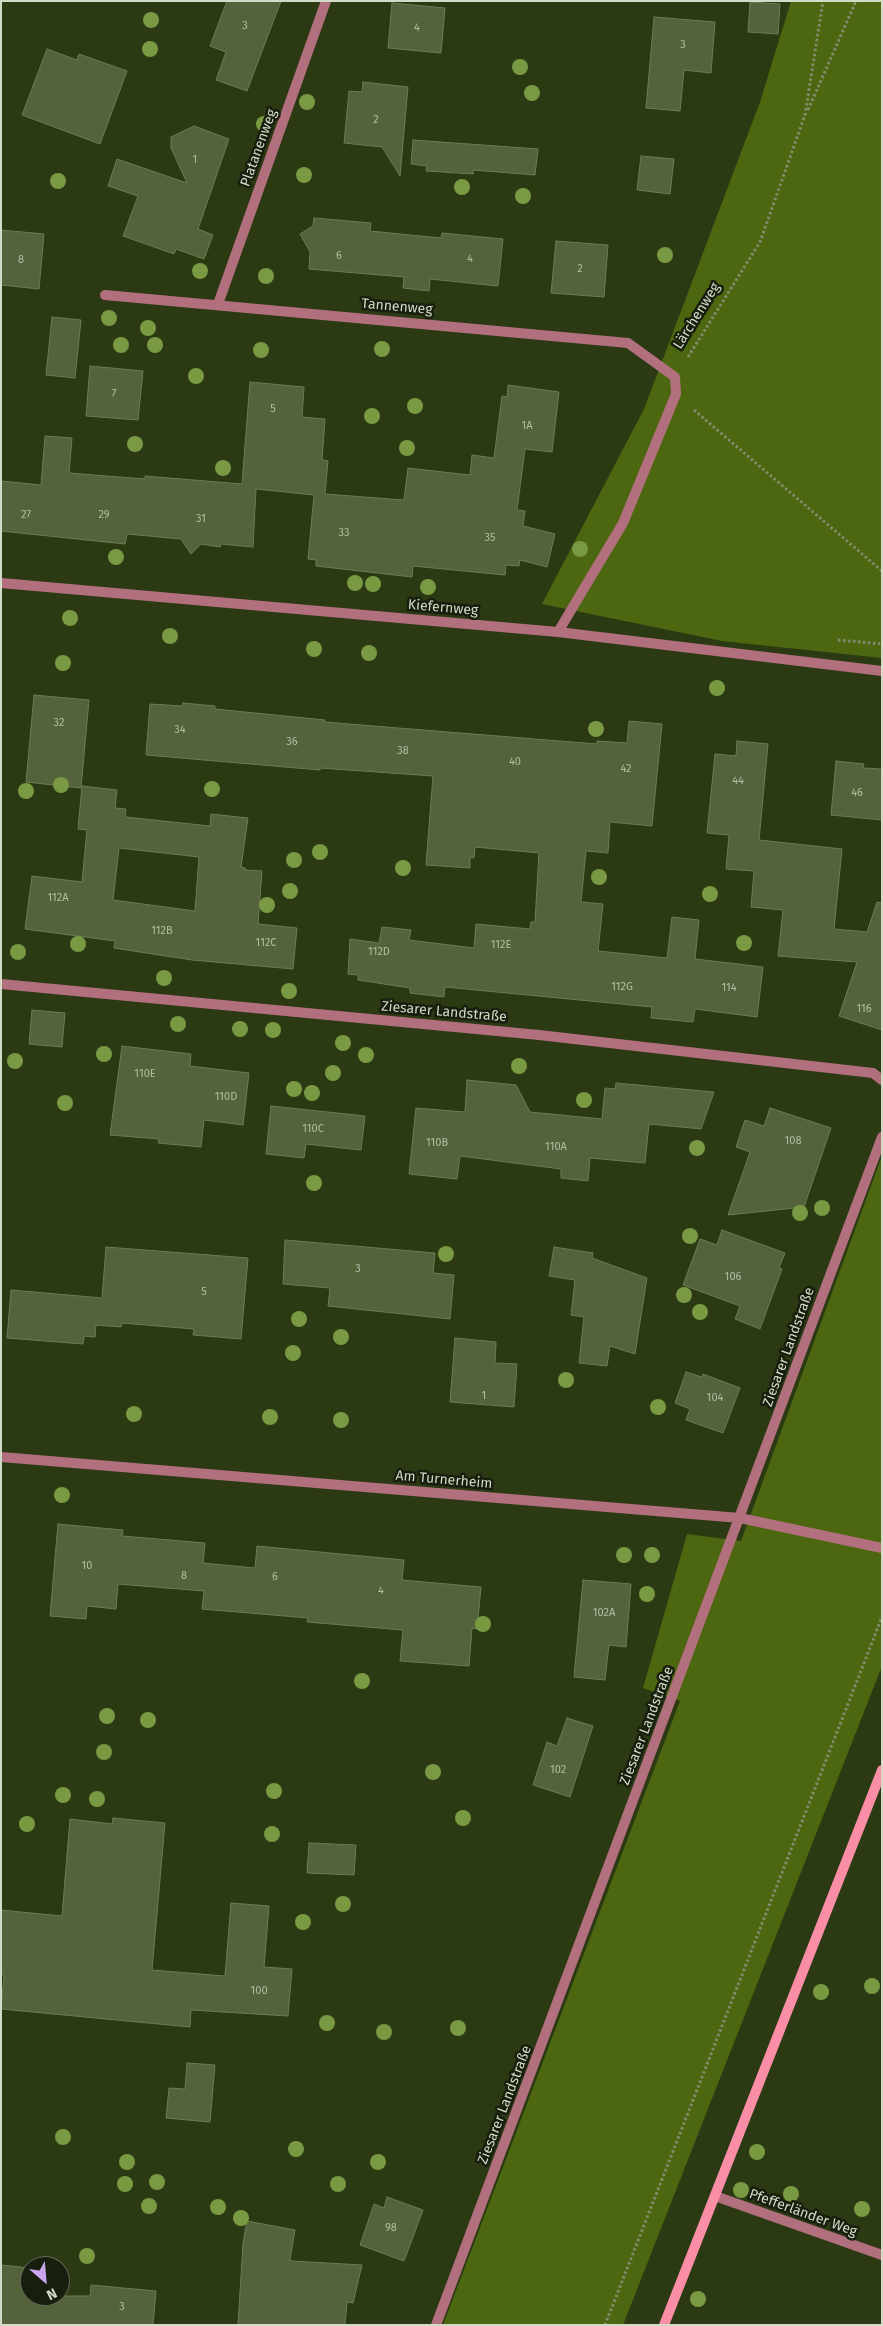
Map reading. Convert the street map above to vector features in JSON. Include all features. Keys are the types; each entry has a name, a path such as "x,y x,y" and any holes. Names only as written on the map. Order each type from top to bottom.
{"main road":[{"path":"664,2325 882,1770"}],"street":[{"name":"Platanenweg","path":"218,304 326,1"},
{"name":"Tannenweg","path":"105,295 628,343 675,377"},
{"path":"558,632 623,524 676,394 675,377"},
{"name":"Kiefernweg","path":"1,582 558,632 882,671"},
{"name":"Ziesarer Landstraße","path":"1,984 539,1035 873,1073 882,1080"},
{"name":"Ziesarer Landstraße","path":"436,2325 882,1137"},
{"name":"Am Turnerheim","path":"1,1457 740,1518 882,1548"},
{"name":"Pfefferländer Weg","path":"715,2196 882,2255"}],"path":[{"name":"Lärchenweg","path":"675,377 760,242 805,115 823,1"},
{"path":"805,115 856,1"},
{"path":"676,394 882,571"},
{"path":"605,2325 882,1617"}],"green space":[{"path":"791,1 882,1 882,658 722,641 542,604 644,409 760,102"},
{"path":"882,1156 882,1666 623,2325 443,2325 680,1701 643,1688 687,1534 741,1541"}],"building":[{"path":"227,1 281,1 247,91 216,80 226,52 210,46"},
{"path":"750,2 780,4 778,34 748,32"},
{"path":"392,3 445,8 441,53 388,48"},
{"path":"654,17 715,22 711,73 684,70 680,111 646,108"},
{"path":"47,49 77,60 79,54 127,71 100,144 22,115"},
{"path":"363,82 408,87 400,176 382,147 344,143 349,91 362,92"},
{"path":"194,126 229,139 198,229 213,235 204,259 176,249 174,254 123,236 138,196 108,186 117,159 187,183 171,148 171,137"},
{"path":"413,140 538,149 535,175 473,170 473,174 426,171 427,166 411,164"},
{"path":"641,156 674,159 670,194 637,190"},
{"path":"314,218 371,223 370,231 441,238 442,233 503,239 498,286 430,279 429,291 403,288 404,277 309,269 310,252 300,234 313,226"},
{"path":"1,230 44,234 39,289 1,285"},
{"path":"556,241 608,245 604,297 551,293"},
{"path":"52,317 81,320 75,378 46,375"},
{"path":"90,366 143,371 138,420 86,416"},
{"path":"250,382 304,387 302,417 325,419 322,460 328,461 325,494 404,500 408,468 470,475 472,455 494,458 502,396 507,397 508,385 559,392 552,452 525,449 517,510 525,511 523,526 555,534 547,567 520,560 519,566 506,565 505,575 413,566 412,577 316,566 316,560 308,559 314,495 256,489 253,547 221,544 220,547 201,544 191,554 181,539 127,534 125,544 1,531 1,481 41,485 45,436 72,438 69,473 145,479 145,476 242,484"},
{"path":"34,695 89,700 81,788 26,782"},
{"path":"183,703 215,706 215,709 325,720 324,722 597,744 597,741 627,743 629,721 662,724 652,826 610,822 608,853 586,851 581,902 603,904 598,951 667,958 672,917 699,920 695,959 763,967 757,1017 695,1009 693,1022 651,1018 652,1007 445,987 444,997 410,993 410,988 358,980 358,975 348,974 350,939 379,943 382,927 411,930 409,940 474,948 476,924 530,929 531,922 535,922 539,853 475,847 474,858 470,857 470,868 426,865 433,776 320,768 320,770 146,755 150,704 183,706"},
{"path":"737,741 768,744 759,840 842,849 834,929 867,932 877,902 882,903 882,1030 839,1016 857,962 778,956 783,910 751,907 754,871 726,869 729,835 707,833 715,754 736,756"},
{"path":"836,761 864,764 863,768 882,769 882,820 831,815"},
{"path":"82,786 117,790 115,808 126,809 125,817 210,826 211,814 248,818 241,867 245,868 245,870 262,871 258,924 297,928 293,969 192,960 114,948 115,941 25,929 32,876 82,882 87,830 78,829","holes":["119,848 199,857 195,911 113,900"]},
{"path":"32,1010 65,1013 62,1047 29,1044"},
{"path":"122,1046 191,1054 190,1066 249,1073 243,1125 204,1120 201,1147 158,1143 159,1139 110,1135"},
{"path":"467,1080 516,1085 530,1112 602,1119 605,1088 615,1089 616,1083 714,1092 701,1129 649,1124 645,1163 590,1158 588,1181 561,1178 561,1169 460,1156 457,1179 409,1174 416,1108 465,1112"},
{"path":"271,1106 365,1116 361,1150 306,1144 304,1158 266,1154"},
{"path":"770,1108 831,1128 804,1207 728,1215 750,1152 736,1147 745,1120 764,1126"},
{"path":"722,1230 785,1253 779,1268 782,1269 760,1329 735,1319 740,1306 683,1285 700,1239 717,1245"},
{"path":"285,1240 435,1253 433,1273 454,1275 450,1319 328,1306 330,1288 283,1284"},
{"path":"106,1247 248,1258 241,1339 193,1335 194,1329 122,1323 121,1327 96,1325 95,1337 84,1336 83,1344 7,1338 11,1290 102,1298"},
{"path":"554,1247 593,1253 592,1258 647,1278 635,1354 610,1346 607,1366 579,1363 584,1317 571,1315 575,1280 549,1276"},
{"path":"455,1338 496,1342 495,1363 517,1364 514,1407 450,1402"},
{"path":"686,1372 702,1377 703,1374 740,1388 723,1433 686,1420 690,1409 675,1403"},
{"path":"58,1524 123,1530 122,1536 205,1543 203,1563 255,1568 257,1546 404,1560 402,1580 481,1587 477,1629 472,1628 469,1666 400,1661 403,1630 307,1622 308,1618 202,1609 204,1591 118,1584 116,1609 87,1606 86,1619 50,1616"},
{"path":"583,1580 631,1584 626,1647 609,1645 605,1680 574,1677"},
{"path":"567,1718 593,1726 570,1797 533,1785 547,1742 557,1746"},
{"path":"113,1818 165,1823 152,1970 225,1976 231,1903 269,1906 264,1967 292,1969 288,2016 191,2010 190,2027 1,2009 4,1975 1,1975 1,1910 62,1916 70,1819 112,1824"},
{"path":"309,1843 356,1845 354,1875 307,1873"},
{"path":"187,2063 215,2065 210,2122 166,2118 169,2088 185,2089"},
{"path":"387,2197 423,2210 404,2261 360,2245 374,2204 384,2208"},
{"path":"247,2221 295,2230 290,2259 292,2261 362,2265 353,2303 347,2302 345,2325 238,2325 243,2243"},
{"path":"1,2265 20,2267 20,2306 70,2306 70,2296 90,2296 91,2285 156,2291 153,2325 1,2325"}]}
